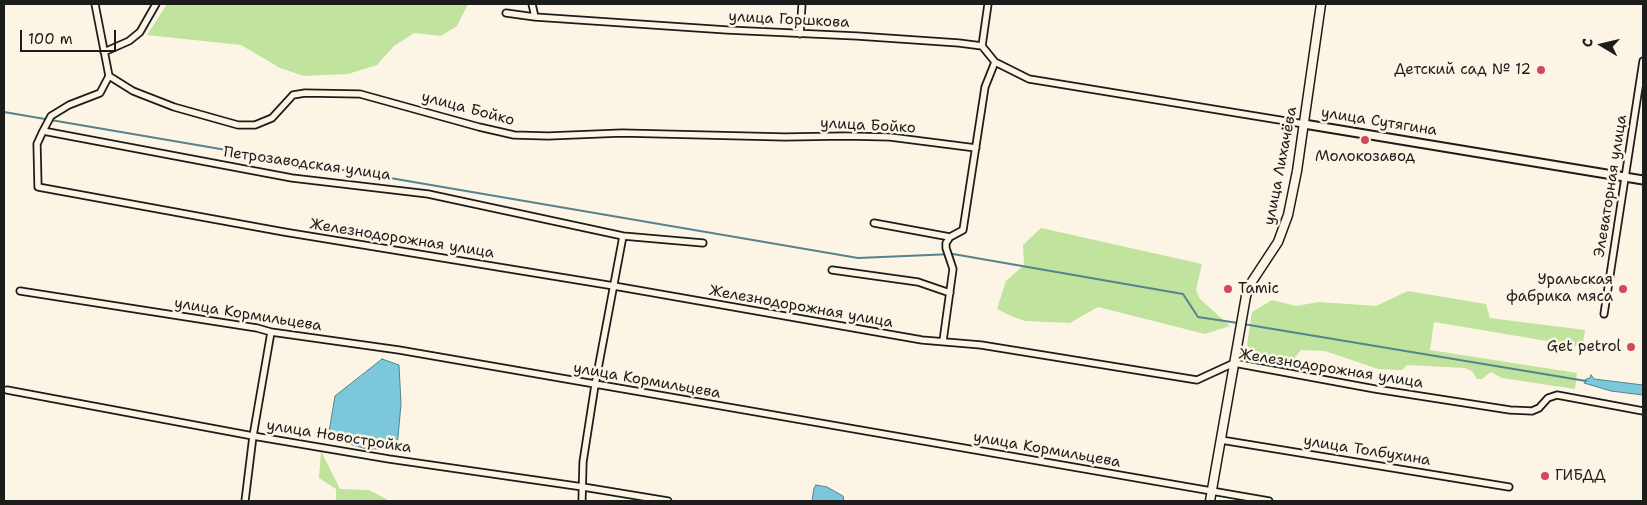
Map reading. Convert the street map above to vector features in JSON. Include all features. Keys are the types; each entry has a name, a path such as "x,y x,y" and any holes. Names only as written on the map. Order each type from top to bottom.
{"main road":[{"name":"улица Лихачёва","path":"1210,501 1246,296 1251,283 1278,242 1288,215 1304,124 1321,4"}],"street":[{"path":"43,131 51,116 69,105 100,92 109,76 95,4"},
{"path":"104,52 129,41 140,32 156,4"},
{"path":"532,4 535,17"},
{"path":"800,34 802,4"},
{"path":"943,341 954,269 946,243 950,237 963,230 985,87 995,62 982,46 988,4"},
{"name":"улица Горшкова","path":"506,13 535,17 959,43 982,46"},
{"name":"Элеваторная улица","path":"1604,314 1624,177 1642,81 1643,61"},
{"name":"улица Сутягина","path":"995,62 1029,79 1643,180"},
{"name":"улица Бойко","path":"109,76 133,91 174,107 238,125 255,125 272,118 293,95 305,93 360,94 480,127 514,134 548,136 622,134 890,137 976,148"},
{"name":"Железнодорожная улица","path":"43,131 37,144 38,187 284,232 614,286 922,340 981,345 1198,380 1234,363 1375,389 1516,410 1532,411 1539,408 1553,396 1562,395 1643,411"},
{"name":"Петрозаводская улица","path":"43,131 292,178 428,194 623,236 703,243"},
{"path":"874,223 950,237"},
{"path":"582,501 584,462 623,236"},
{"path":"832,270 918,282 950,293"},
{"name":"улица Кормильцева","path":"20,291 247,326 270,332 399,350 1269,501"},
{"path":"245,501 253,436 270,332"},
{"name":"улица Новостройка","path":"7,390 253,436 389,459 668,501"},
{"name":"улица Толбухина","path":"1221,440 1510,487"}],"green space":[{"path":"167,4 468,4 457,26 441,36 414,33 394,46 377,65 348,74 304,76 280,68 241,45 147,35"},
{"path":"1041,228 1202,264 1196,290 1200,299 1230,326 1205,334 1098,307 1070,323 1025,321 997,309 1006,281 1024,265 1023,245"},
{"path":"1408,291 1486,304 1490,318 1585,330 1582,347 1434,322 1430,350 1577,373 1575,389 1502,378 1491,372 1482,379 1477,379 1472,371 1465,368 1407,365 1402,370 1378,369 1325,351 1301,350 1288,366 1272,362 1247,346 1252,312 1272,300 1296,306 1319,302 1376,306"},
{"path":"321,451 340,489 369,490 390,501 336,501 336,489 319,478"}],"water":[{"path":"382,359 399,365 401,404 397,448 367,449 328,438 335,396"},
{"path":"1591,375 1594,379 1643,385 1643,395 1611,391 1584,383"},
{"path":"816,485 827,487 843,496 844,501 812,501"}],"waterway":[{"path":"4,112 858,258 953,254 1183,294 1198,317 1238,323"},
{"path":"1243,324 1586,381"}],"place":[{"name":"Детский сад № 12","path":"1541,70"},
{"name":"Молокозавод","path":"1365,140"},
{"name":"Tamic","path":"1228,289"},
{"name":"Уральская фабрика мяса","path":"1623,289"},
{"name":"Get petrol","path":"1631,347"},
{"name":"ГИБДД","path":"1545,476"}]}
